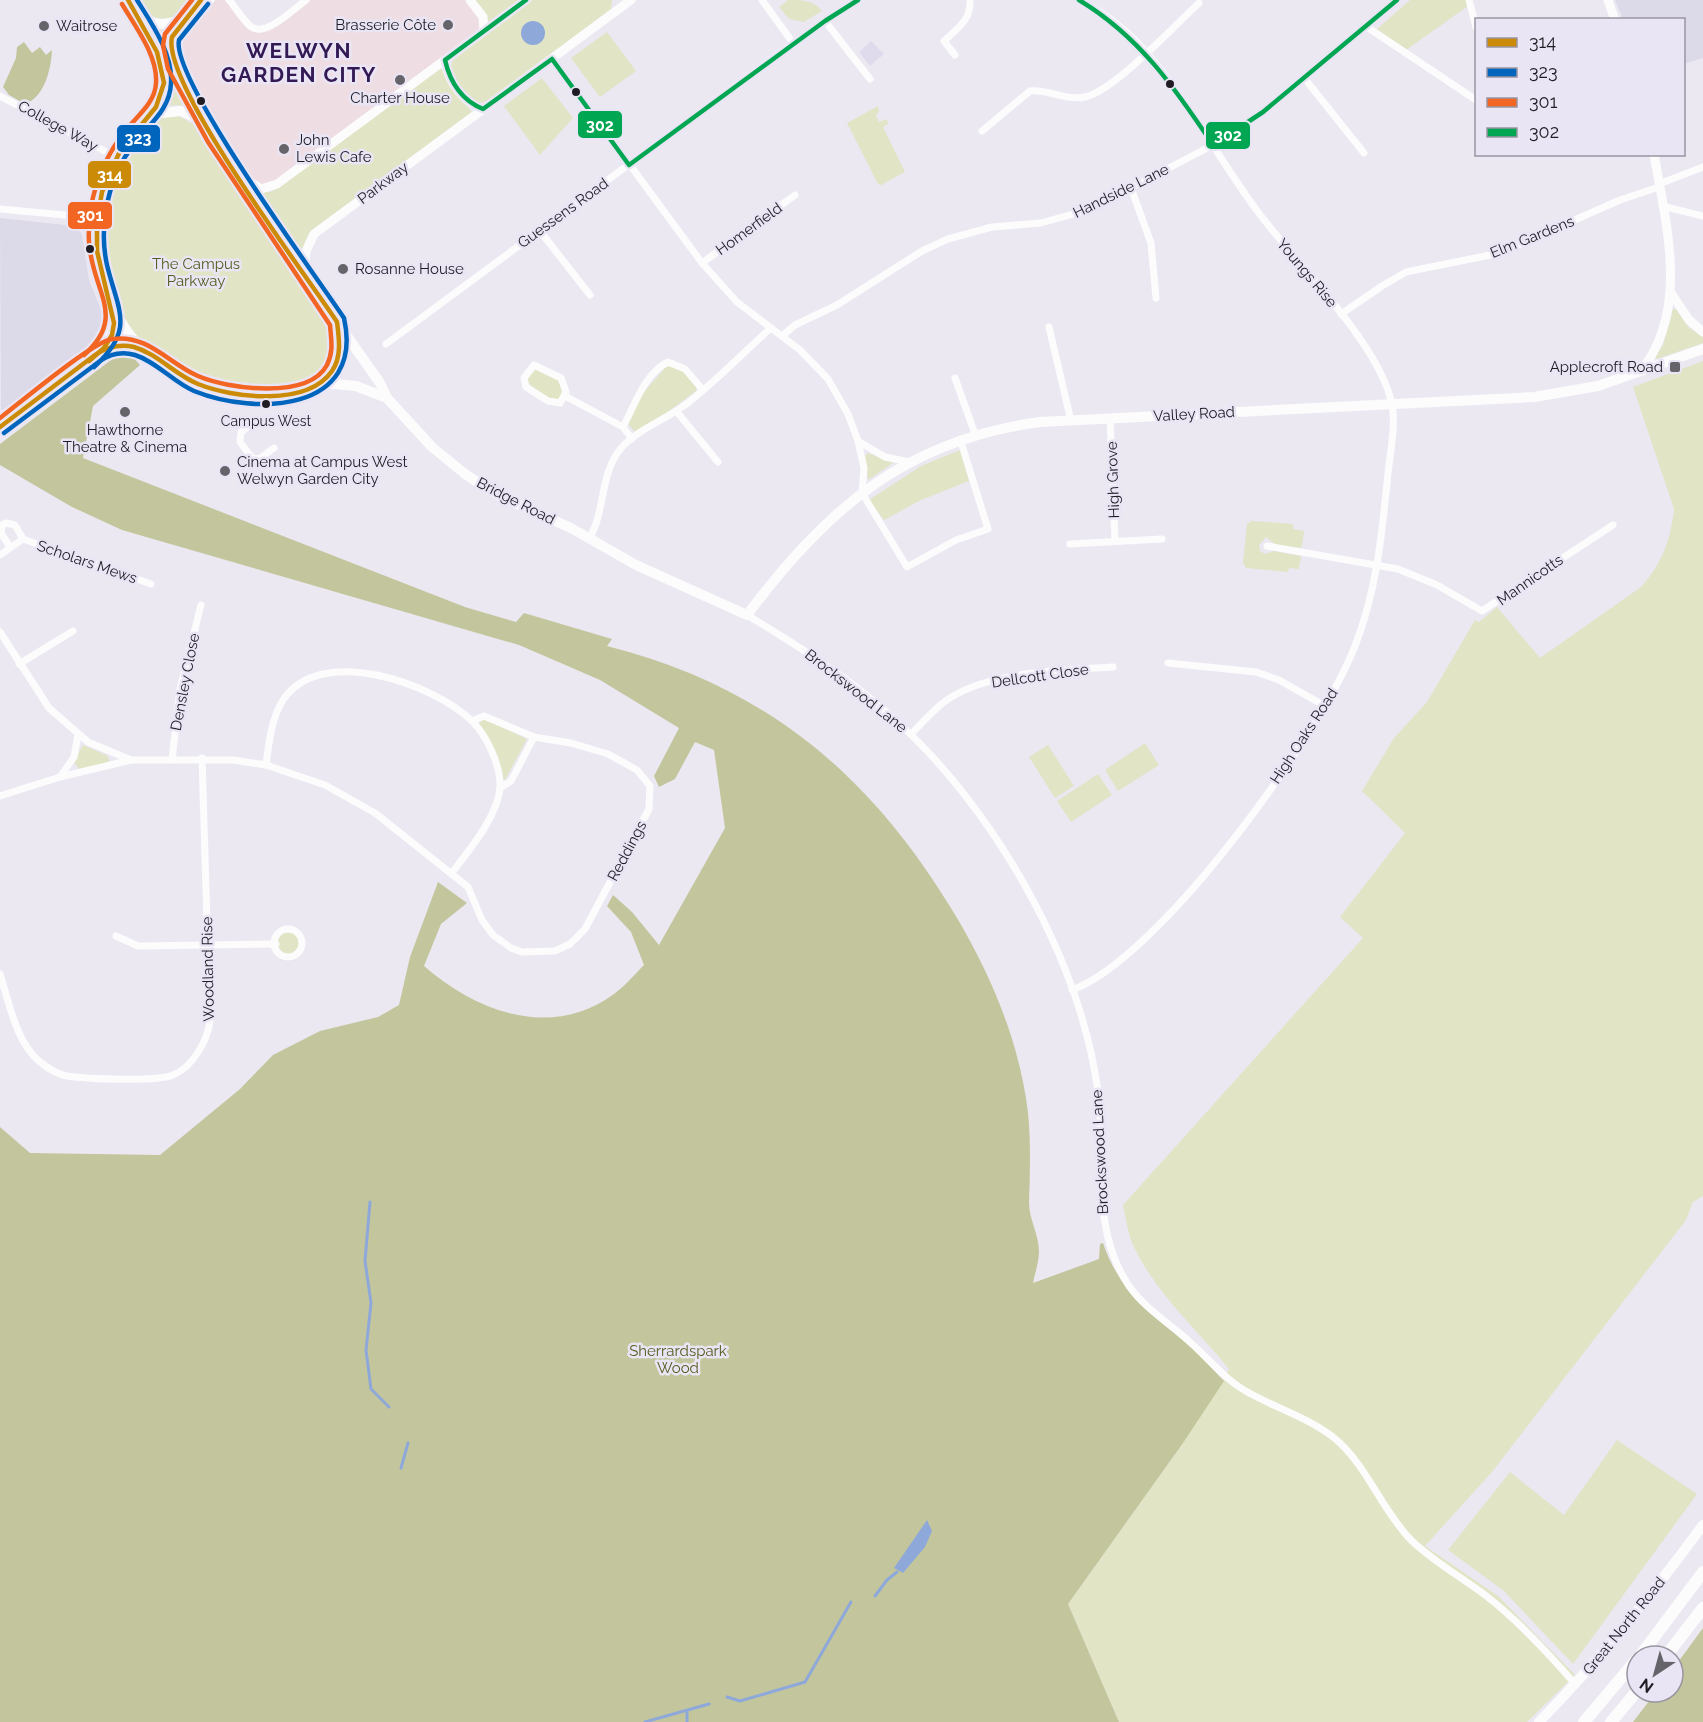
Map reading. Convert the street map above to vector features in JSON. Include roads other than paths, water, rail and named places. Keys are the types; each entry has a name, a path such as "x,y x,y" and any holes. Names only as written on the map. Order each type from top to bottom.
{"highway":[{"path":"1649,1644 1703,1572"},
{"path":"1675,1644 1703,1608"},
{"path":"1584,1722 1625,1673"},
{"path":"1611,1722 1627,1704"}],"main road":[{"path":"128,0 164,75 161,98 153,114 134,131 116,157 104,185 97,218 99,267 116,314 143,351 181,376 228,393 263,396 283,394 323,383 356,386 387,398"},
{"path":"135,12 156,25 164,25 187,16 199,4"},
{"name":"Bridge Road","path":"187,16 172,36 171,53 180,80 240,176 380,383 387,398 432,447 465,474 499,496 589,539 636,565 747,615"},
{"path":"153,114 181,111 205,122"},
{"path":"323,383 333,371 340,357 342,340 337,322"},
{"name":"Valley Road","path":"747,615 803,546 862,493 909,462 975,434 1015,426 1110,418 1392,405 1569,393 1703,349"},
{"name":"Great North Road","path":"1539,1722 1576,1685 1652,1594 1703,1525"}],"street":[{"path":"199,4 211,0"},
{"path":"229,0 251,27 258,30 267,29 306,0"},
{"path":"470,0 483,17 484,31"},
{"path":"240,176 261,189 277,184 526,0"},
{"path":"616,0 616,11"},
{"name":"Parkway","path":"304,271 306,250 314,234 631,0"},
{"path":"762,0 794,43"},
{"name":"Guessens Road","path":"386,344 794,43 858,0"},
{"path":"956,55 944,41 966,20 970,0"},
{"path":"1079,0 1112,20 1146,51 1213,145"},
{"name":"Handside Lane","path":"782,336 795,325 837,305 922,251 948,239 992,227 1056,220 1094,207 1213,145 1246,125 1305,79 1397,0"},
{"path":"1469,0 1475,23"},
{"path":"1608,0 1614,18"},
{"path":"982,131 1030,91 1075,98 1095,93 1199,3"},
{"path":"825,21 870,79"},
{"path":"1367,27 1475,99"},
{"path":"552,58 702,263 737,302 782,336 828,379 848,414 858,441 864,468 862,493 907,567 956,540 988,529 960,439"},
{"path":"445,60 449,77 467,102 483,109"},
{"path":"1305,79 1364,153"},
{"name":"College Way","path":"0,96 116,157"},
{"name":"Youngs Rise","path":"1213,145 1258,212 1341,315 1376,367 1392,405"},
{"path":"1641,371 1658,345 1665,327 1671,293 1654,156"},
{"name":"Elm Gardens","path":"1341,315 1406,272 1500,253 1620,200 1703,167"},
{"path":"1131,188 1151,243 1156,298"},
{"name":"Homerfield","path":"702,263 795,195"},
{"path":"1662,206 1703,216"},
{"path":"0,209 97,218"},
{"path":"540,231 590,295"},
{"path":"1671,293 1689,320 1703,332"},
{"path":"106,348 116,314"},
{"path":"1049,327 1071,421"},
{"path":"589,539 596,524 605,481 614,459 632,439 676,412 703,390 771,328"},
{"path":"0,427 106,348 127,345 143,351"},
{"path":"623,427 647,382 668,362 685,369 703,390"},
{"path":"565,396 556,404 531,392 524,382 529,370 537,366 561,378 565,396 623,427 632,439"},
{"path":"956,378 975,434"},
{"name":"High Oaks Road","path":"1072,990 1092,981 1130,952 1199,880 1263,799 1325,706 1360,633 1378,564 1392,439 1392,405"},
{"path":"676,412 718,462"},
{"name":"High Grove","path":"1110,418 1115,541"},
{"path":"254,422 241,432 240,442 252,458 259,459 274,448"},
{"path":"858,441 885,458 909,462"},
{"name":"Scholars Mews","path":"10,547 1,533 2,525 6,523 15,525 23,540 151,584"},
{"name":"Mannicotts","path":"1378,564 1437,585 1482,611 1613,525"},
{"name":"High Grove","path":"1070,543 1162,539"},
{"name":"Scholars Mews","path":"0,555 23,540"},
{"path":"1267,546 1378,564"},
{"name":"Densley Close","path":"172,760 180,689 201,605"},
{"name":"Brockswood Lane","path":"747,615 844,678 911,734 965,798 1013,869 1049,936 1072,990 1086,1032 1098,1095 1102,1204 1110,1248 1130,1287 1147,1307 1191,1343 1221,1373 1247,1392 1311,1421 1337,1440 1389,1515 1412,1540 1493,1602 1576,1685"},
{"path":"19,664 73,631"},
{"path":"0,632 49,708 78,735 94,746 131,760"},
{"path":"1168,663 1223,666 1262,673 1295,688 1325,706"},
{"name":"Dellcott Close","path":"911,734 944,702 971,688 1010,678 1113,667"},
{"path":"266,765 273,725 283,700 291,690 316,676 354,671 377,675 435,697 472,721 491,752 500,788 484,829 451,874"},
{"name":"Reddings","path":"131,760 202,758 266,765 325,785 351,798 395,828 468,887 482,920 493,935 511,948 522,952 547,953 561,948 579,936 591,920 649,809 650,786 637,770 608,754 571,742 534,737 484,716 472,721"},
{"path":"60,777 74,757 78,735"},
{"path":"500,788 511,781 534,737"},
{"name":"Woodland Rise","path":"0,974 26,1047 44,1066 65,1075 78,1077 171,1076 187,1065 209,1031 202,758"},
{"path":"0,796 60,777 131,760"},
{"path":"291,928 298,935 300,948 293,958 286,958 280,955 276,944 279,932 291,928"},
{"path":"116,936 138,946 276,944"}],"water":[{"path":"533,21 541,25 545,33 541,41 533,45 525,41 521,33 525,25"},
{"path":"927,1520 932,1531 925,1547 903,1573 894,1568"}],"waterway":[{"path":"370,1202 365,1261 371,1303 366,1350 371,1389 389,1407"},
{"path":"401,1468 408,1443"},
{"path":"875,1596 887,1580 897,1572"},
{"path":"727,1697 740,1701 805,1682 851,1602"},
{"path":"645,1722 709,1704"},
{"path":"687,1712 687,1722"}],"place":[{"name":"Brasserie Côte","path":"448,25"},
{"name":"Waitrose","path":"44,26"},
{"name":"Charter House","path":"400,80"},
{"name":"John Lewis Cafe","path":"284,149"},
{"name":"Rosanne House","path":"343,269"},
{"name":"Applecroft Road","path":"1675,367"},
{"name":"Campus West","path":"266,404"},
{"name":"Hawthorne Theatre & Cinema","path":"125,412"},
{"name":"Cinema at Campus West Welwyn Garden City","path":"225,471"}],"district":[{"name":"WELWYN GARDEN CITY","path":"299,62"}],"park label":[{"name":"The Campus Parkway","path":"196,272"},
{"name":"Sherrardspark Wood","path":"678,1360"}]}
